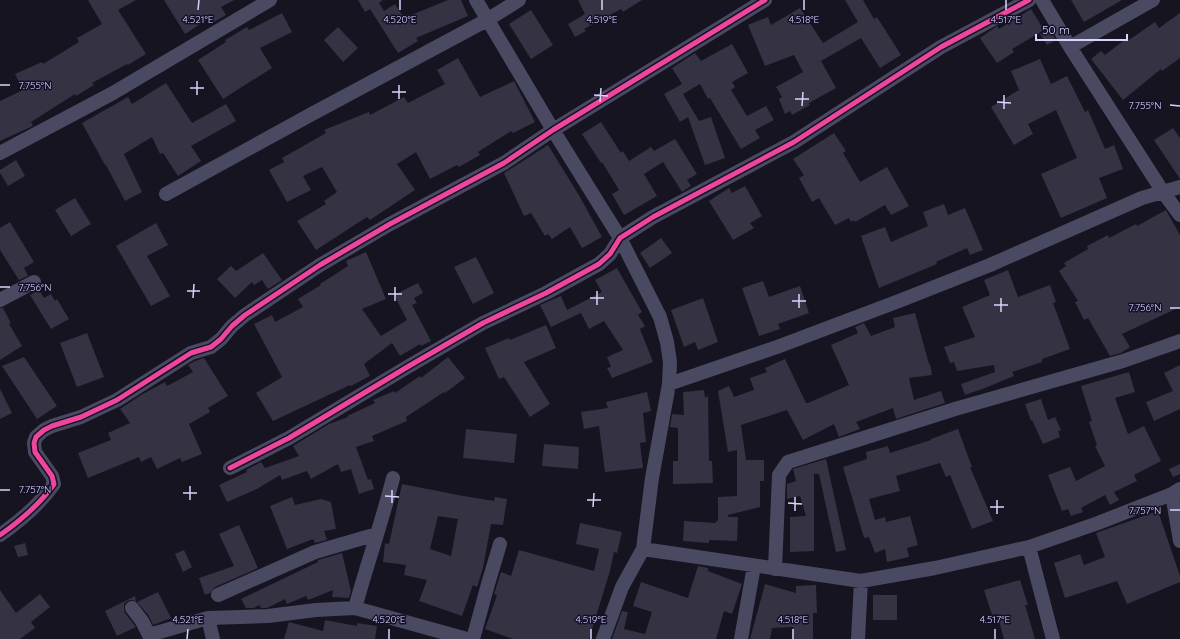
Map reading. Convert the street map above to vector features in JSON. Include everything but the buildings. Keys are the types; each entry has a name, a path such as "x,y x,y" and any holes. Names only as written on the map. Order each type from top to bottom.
{"street":[{"path":"0,153 113,92 270,0"},
{"path":"476,0 553,130 620,238 660,317 667,342 670,362 669,384 652,478 643,549 622,586 603,639"},
{"path":"166,194 303,118 487,20 519,0"},
{"path":"0,535 20,521 54,484 52,476 35,452 34,443 36,437 52,426 81,417 117,400 191,353 211,347 245,315 320,265 390,224 504,163 553,130 765,0"},
{"path":"230,468 289,438 483,323 546,293 599,264 610,254 620,238 653,217 794,142 941,47 1029,0"},
{"path":"1042,0 1070,47 1163,192 1180,215"},
{"path":"1070,47 1152,0"},
{"path":"669,384 777,347 955,279 1142,198 1180,187"},
{"path":"0,300 34,282"},
{"path":"775,569 779,475 788,462 955,409 1123,361 1180,341"},
{"path":"355,608 368,559 394,478"},
{"path":"643,549 861,581 935,568 1029,548 1098,523 1176,491 1180,541"},
{"path":"218,595 315,552 377,534"},
{"path":"473,639 500,544"},
{"path":"1029,548 1052,639"},
{"path":"741,639 754,566"},
{"path":"858,639 861,581"},
{"path":"132,608 142,621 147,637 208,618 268,616 316,610 355,608 467,639"},
{"path":"208,618 212,639"}],"cycle path":[{"path":"0,535 29,512 54,484 52,476 35,452 34,443 36,437 44,430 81,417 117,400 191,353 211,347 245,315 320,265 390,224 504,163 553,130 765,0"},
{"path":"230,468 289,438 483,323 546,293 599,264 610,254 620,238 653,217 794,142 941,47 1029,0"}]}
